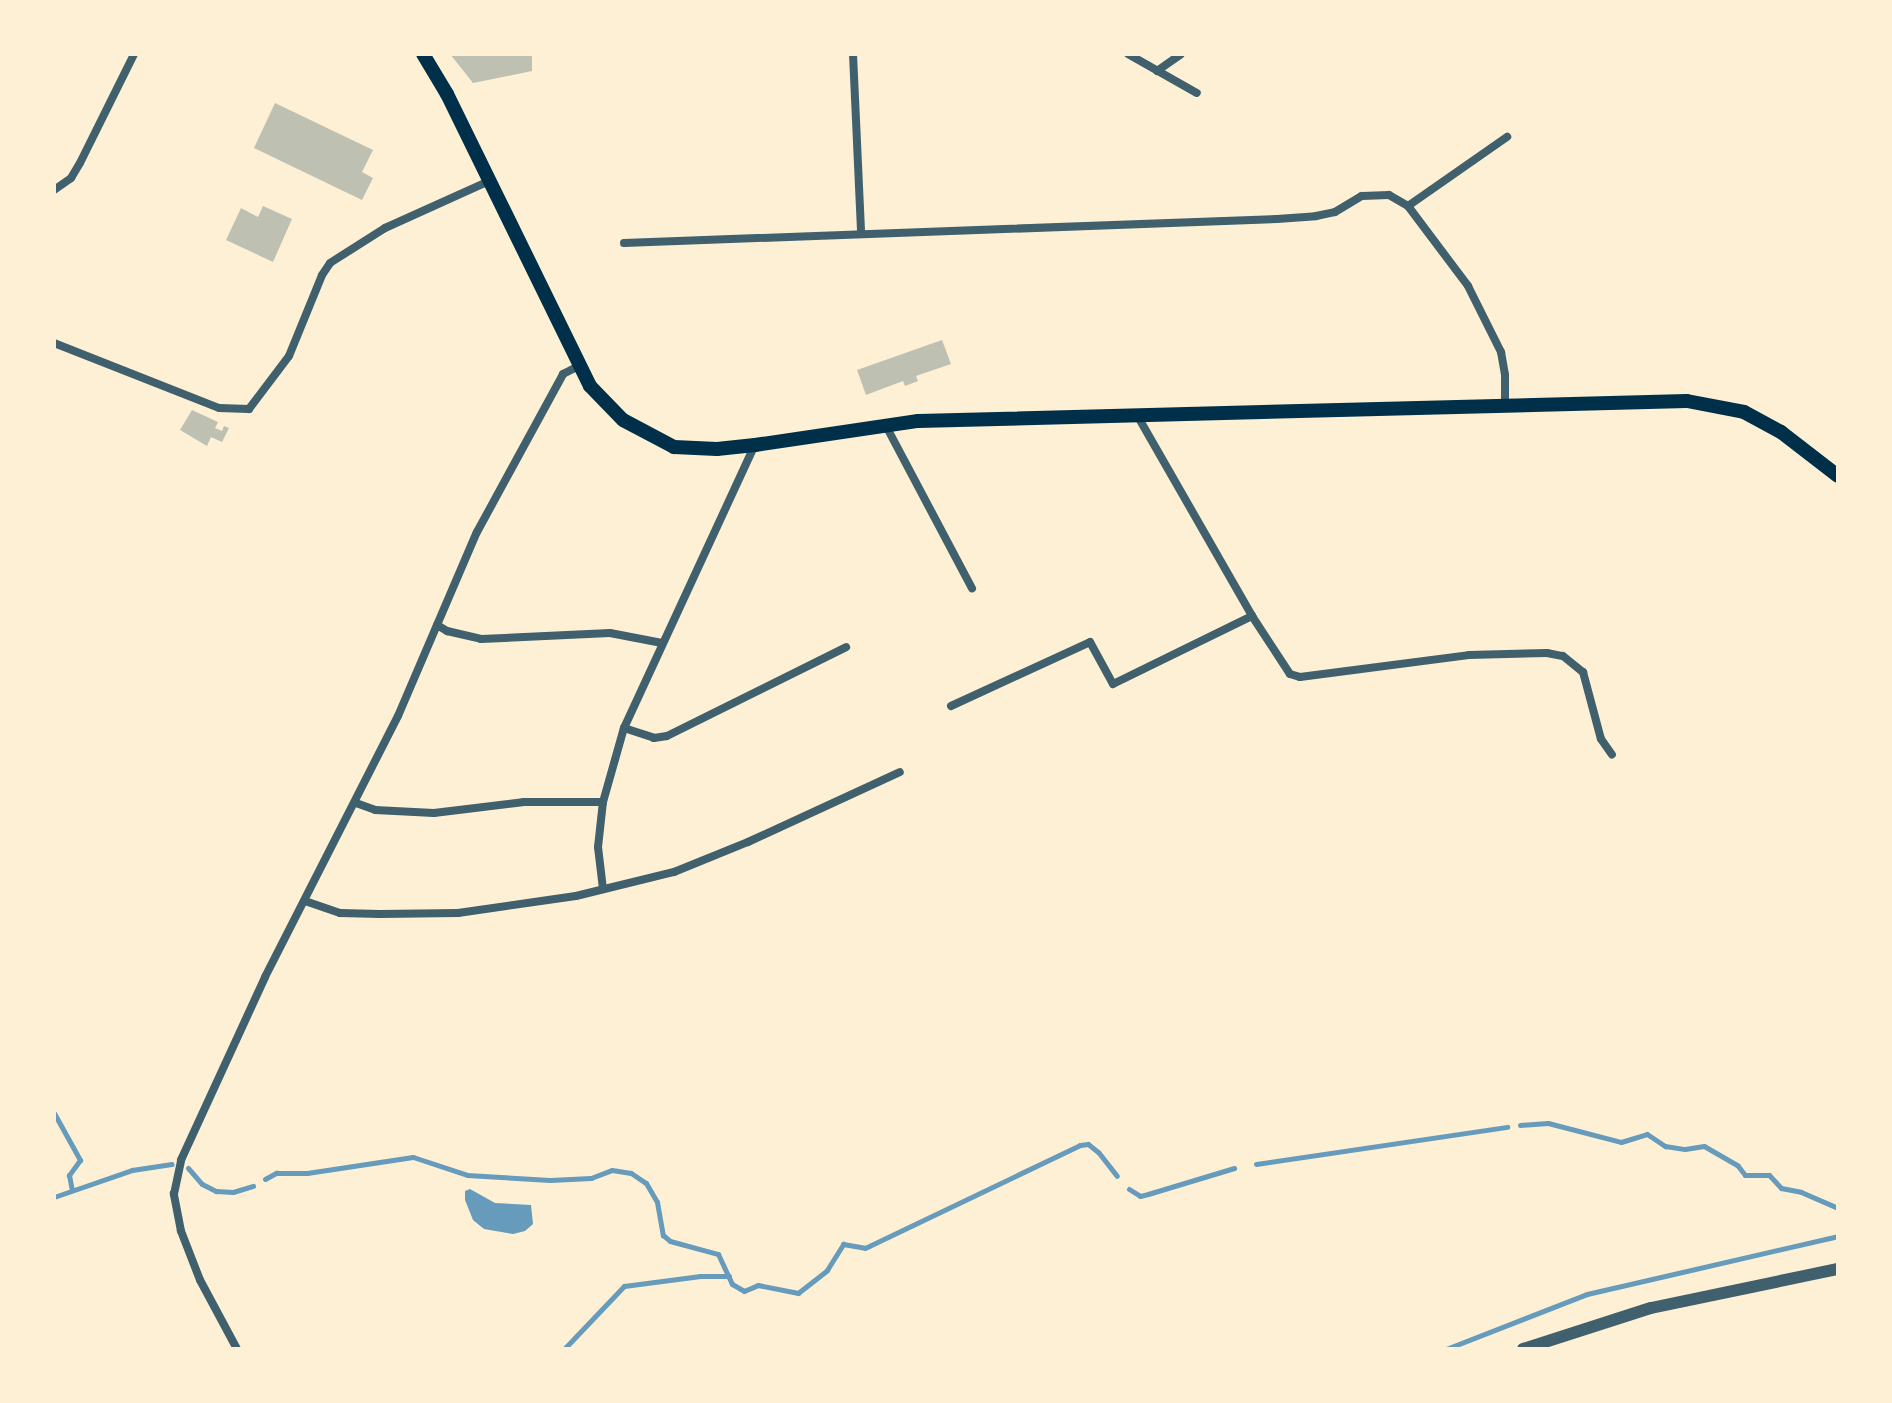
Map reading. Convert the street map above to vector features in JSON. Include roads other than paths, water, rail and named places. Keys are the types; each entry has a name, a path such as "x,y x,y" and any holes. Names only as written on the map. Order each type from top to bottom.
{"main road":[{"path":"423,54 579,366 604,404 658,441 694,449 755,445 885,424 1687,401 1727,406 1781,432 1838,476"}],"street":[{"path":"54,190 71,178 80,163 134,54"},
{"path":"853,54 861,233"},
{"path":"1128,54 1197,93"},
{"path":"1157,71 1181,54"},
{"path":"1408,206 1507,137"},
{"path":"54,343 219,408 249,409 289,356 322,275 344,251 430,205 489,181"},
{"path":"624,243 1316,216 1335,212 1374,193 1389,195 1408,206 1468,286 1501,352 1505,406"},
{"path":"237,1349 190,1256 177,1216 174,1186 181,1160 229,1053 356,803 477,532 563,374 579,366"},
{"path":"1137,415 1281,665 1300,677 1469,655 1547,653 1563,656 1583,672 1601,739 1612,755"},
{"path":"885,424 972,588"},
{"path":"603,889 598,847 603,802 624,728 755,445"},
{"path":"951,706 1090,642 1113,684 1252,616"},
{"path":"437,625 481,639 610,633 662,643"},
{"path":"624,728 654,738 667,736 846,647"},
{"path":"305,901 340,913 458,913 525,906 674,872 748,842 900,772"},
{"path":"356,803 375,810 434,813 524,802 603,802"},
{"path":"1523,1349 1651,1308 1838,1269"}],"water":[{"path":"470,1189 495,1203 531,1205 533,1224 525,1231 513,1234 484,1229 473,1220 465,1200 465,1191"}],"waterway":[{"path":"54,1113 80,1160 69,1175 72,1190"},
{"path":"1520,1125 1548,1123 1621,1142 1647,1134 1665,1146 1685,1149 1704,1146 1738,1166 1745,1175 1769,1175 1781,1188 1801,1192 1838,1208"},
{"path":"1256,1164 1507,1127"},
{"path":"265,1179 276,1173 307,1173 413,1157 467,1175 550,1180 591,1178 612,1170 631,1173 646,1183 657,1202 663,1235 670,1241 718,1254 732,1284 744,1291 758,1285 798,1293 827,1270 843,1244 865,1248 1080,1145 1088,1144 1099,1153 1117,1176"},
{"path":"54,1197 132,1170 172,1164"},
{"path":"188,1168 202,1184 216,1191 233,1192 253,1186"},
{"path":"1129,1189 1140,1196 1234,1168"},
{"path":"1446,1349 1587,1294 1838,1236"},
{"path":"564,1349 624,1286 700,1276 729,1276"}]}
